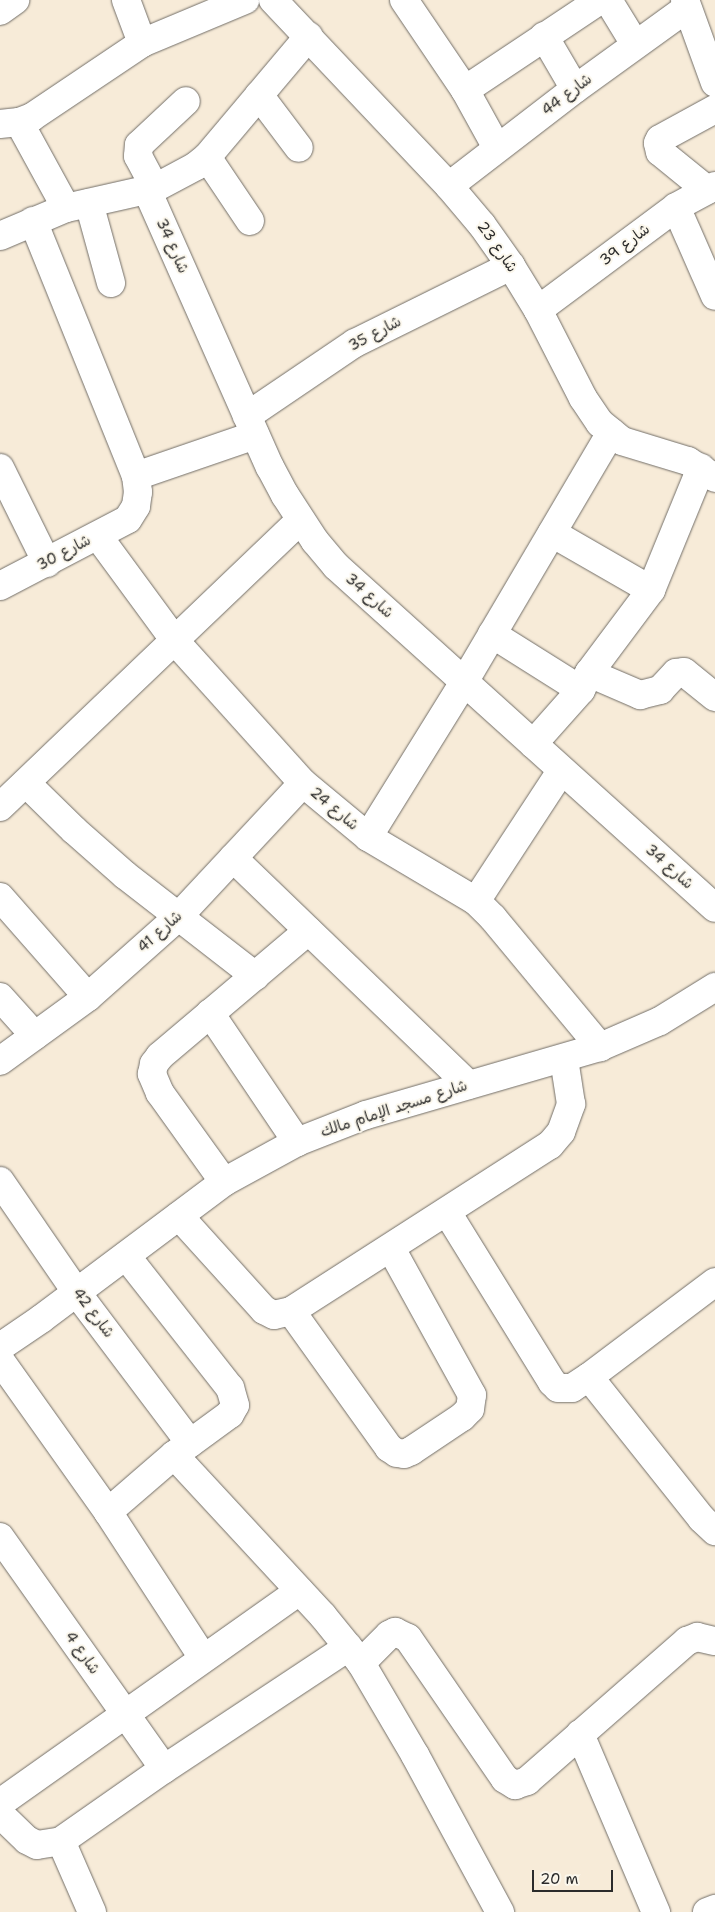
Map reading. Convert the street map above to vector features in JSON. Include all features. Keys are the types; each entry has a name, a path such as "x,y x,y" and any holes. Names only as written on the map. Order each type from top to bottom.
{"street":[{"path":"0,11 15,0"},
{"path":"126,0 142,43"},
{"path":"112,283 78,205 10,123 32,118 142,43 246,0"},
{"name":"شارع 23","path":"273,0 449,186 482,225 511,266 538,310 587,405 611,432 635,446 688,461 708,473"},
{"path":"404,0 465,90 497,148"},
{"path":"465,90 600,0"},
{"path":"608,0 635,44"},
{"path":"686,4 715,83"},
{"name":"شارع 44","path":"449,186 686,4"},
{"path":"0,236 32,221 78,205 151,189 174,179 207,157 309,36"},
{"path":"544,36 575,89"},
{"path":"259,96 299,148"},
{"name":"شارع 34","path":"186,101 139,145 138,156 251,426 285,496 300,520 336,566 715,908"},
{"path":"711,188 660,152 658,143 660,139 715,109"},
{"path":"207,157 250,221"},
{"name":"شارع 39","path":"538,310 676,207 711,188"},
{"path":"676,207 715,296"},
{"path":"32,221 136,476"},
{"name":"شارع 35","path":"136,476 251,426 355,343 511,266"},
{"path":"368,837 464,682 611,432"},
{"path":"0,468 46,563"},
{"path":"533,744 585,681 652,590 708,473"},
{"name":"شارع 30","path":"0,586 128,519 136,506 136,476"},
{"path":"0,808 300,520"},
{"path":"552,533 652,590"},
{"name":"شارع 24","path":"98,536 175,641 303,783 368,837 476,901 494,918 600,1047"},
{"path":"492,634 585,681 640,695 660,690 676,673 684,672 713,690"},
{"path":"476,901 562,771"},
{"path":"26,783 74,830 125,875 255,976"},
{"name":"شارع 41","path":"0,1061 88,997 178,917 303,783"},
{"path":"233,858 469,1085"},
{"path":"0,897 88,997"},
{"path":"224,1182 160,1093 152,1074 154,1064 160,1056 308,931"},
{"name":"شارع مسجد الإمام مالك","path":"0,1347 224,1182 297,1142 366,1115 600,1047 660,1021 715,987"},
{"path":"0,997 35,1036"},
{"path":"210,1013 297,1142"},
{"path":"179,1216 264,1310 274,1315 291,1311 536,1155 550,1144 561,1132 571,1104 564,1059"},
{"name":"شارع 42","path":"0,1182 77,1292 182,1449 354,1655 416,1755 500,1912"},
{"path":"447,1212 552,1382 558,1388 565,1389 588,1377 713,1290"},
{"path":"291,1311 390,1448 396,1454 404,1454 411,1451 462,1417 470,1409 472,1395 391,1248"},
{"path":"108,1512 182,1449 230,1414 235,1405 234,1395 126,1256"},
{"path":"0,1360 108,1512 203,1658"},
{"path":"588,1377 702,1519 715,1531"},
{"name":"شارع 4","path":"0,1538 164,1769"},
{"path":"0,1803 299,1591"},
{"path":"0,1814 26,1840 37,1845 62,1841 164,1769 395,1632 408,1638 505,1779 514,1785 527,1781 687,1642 697,1637 715,1641"},
{"path":"580,1734 656,1912"},
{"path":"62,1841 92,1912"},
{"path":"707,1912 715,1909"}]}
